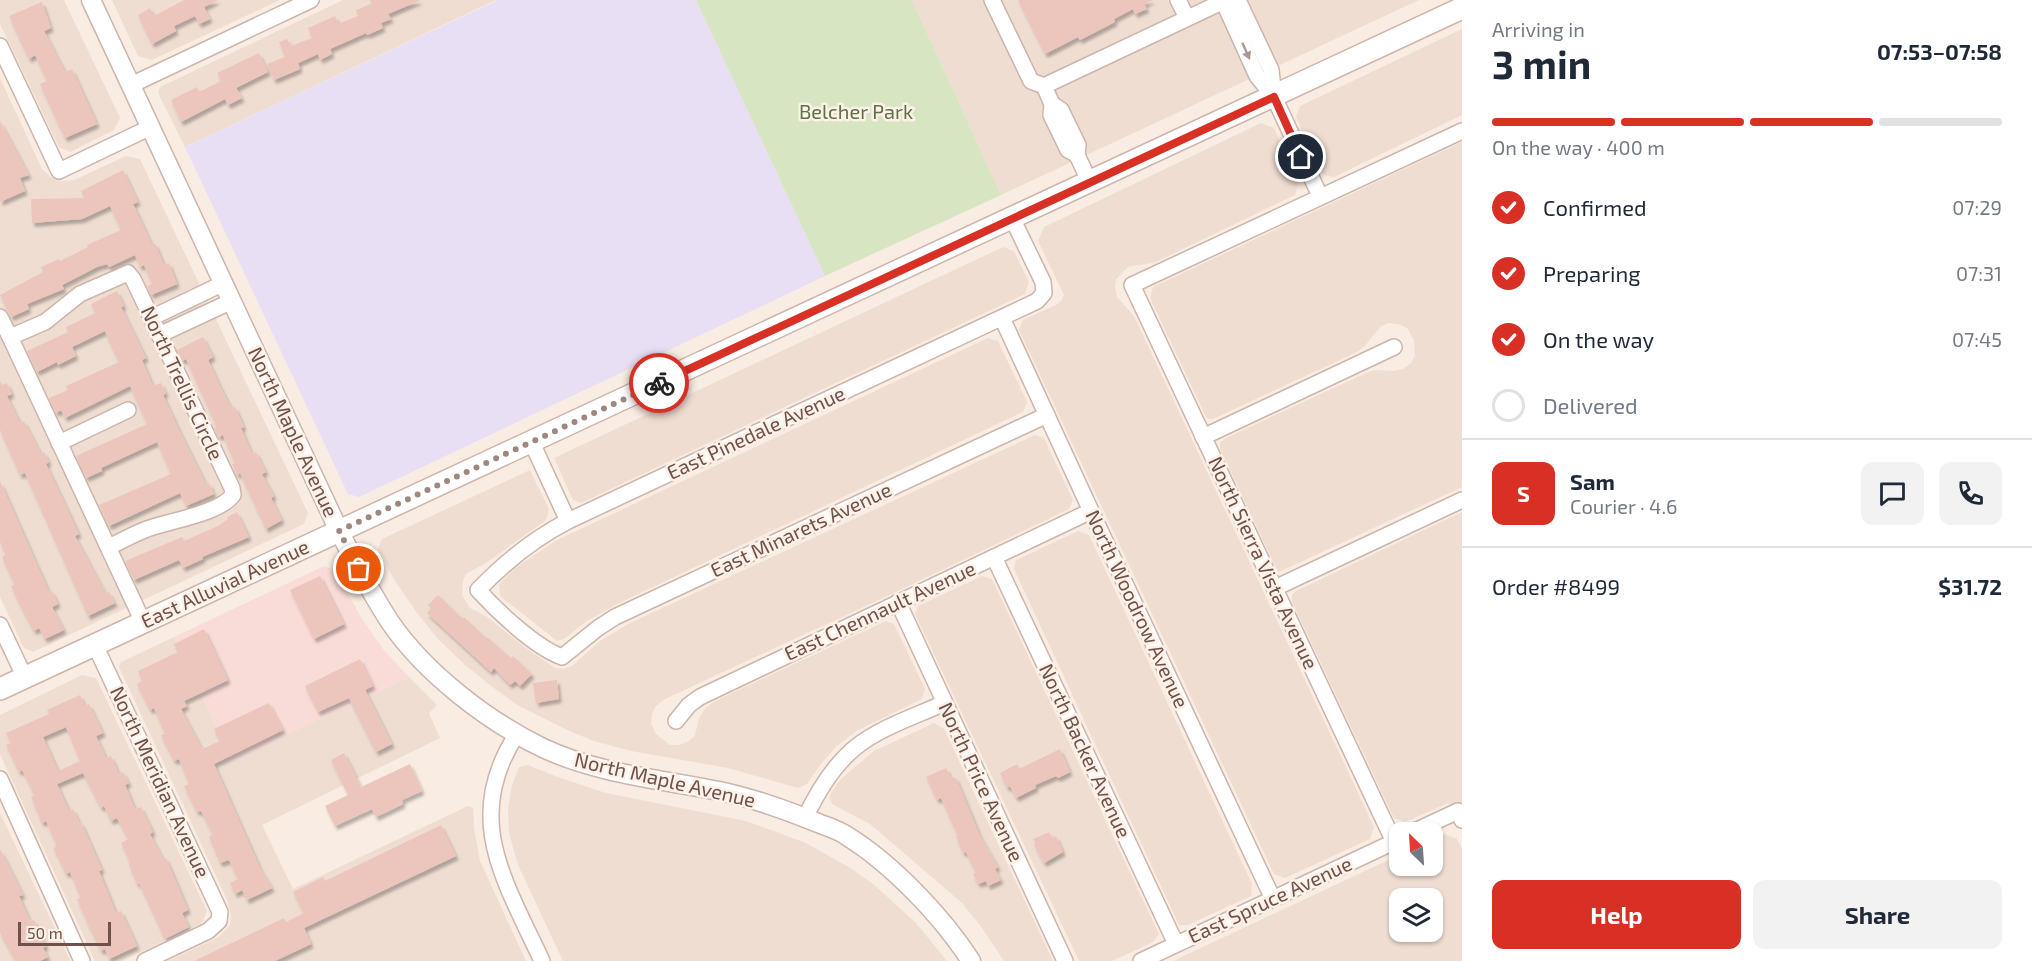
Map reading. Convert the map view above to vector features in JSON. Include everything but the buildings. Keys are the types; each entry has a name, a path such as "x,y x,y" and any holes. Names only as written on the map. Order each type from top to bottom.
{"main road":[{"name":"East Alluvial Avenue","path":"0,689 1462,8"}],"street":[{"name":"North Maple Avenue","path":"91,0 339,531 376,600 406,641 454,689 485,713 517,734 543,747 593,767 752,798 846,835 892,869 938,918 971,961"},
{"path":"131,85 311,0"},
{"path":"992,0 1030,81 1044,86 1229,0 1257,76 1274,97 1320,196 1462,131"},
{"path":"1178,0 1187,18"},
{"path":"0,46 59,171 151,127"},
{"path":"1044,86 1052,104 1051,115 1068,150 1077,155 1090,183"},
{"name":"North Sierra Vista Avenue","path":"1320,196 1132,285 1389,823"},
{"name":"East Pinedale Avenue","path":"478,590 519,551 568,521 1037,301 1044,293 1043,282 1012,218"},
{"name":"North Trellis Circle","path":"10,337 45,322 80,294 128,273 133,279 232,488 229,500 181,521 146,529 109,547"},
{"path":"151,318 224,283"},
{"path":"159,335 232,301"},
{"path":"184,303 192,320"},
{"path":"0,317 143,622"},
{"name":"North Woodrow Avenue","path":"1002,318 1273,898"},
{"path":"1203,437 1394,347"},
{"path":"59,443 128,410"},
{"name":"East Minarets Avenue","path":"478,590 494,608 555,655 562,657 615,617 1047,415"},
{"path":"532,442 568,521"},
{"path":"1275,588 1462,500"},
{"name":"East Chennault Avenue","path":"676,721 688,705 700,697 1091,511"},
{"name":"North Backer Avenue","path":"994,557 1176,944"},
{"name":"North Price Avenue","path":"898,602 1065,961"},
{"path":"0,624 25,678"},
{"name":"North Meridian Avenue","path":"95,645 220,912 219,921 208,931 145,961"},
{"path":"806,818 815,797 847,754 876,735 944,703"},
{"path":"517,734 504,753 496,772 491,798 490,821 497,862 542,961"},
{"path":"0,779 82,961"},
{"path":"1442,822 1460,816"},
{"name":"East Spruce Avenue","path":"1141,961 1389,844"}],"shaded area":[{"path":"0,0 64,0 120,118 114,130 70,152 59,147 0,24"},
{"path":"112,0 280,0 152,60 138,56"},
{"path":"343,0 496,0 185,147 158,93 160,87"},
{"path":"498,0 696,0 825,276 359,497 348,494 185,147"},
{"path":"912,0 1419,0 1001,195"},
{"path":"1462,29 1462,115 1334,177 1324,175 1296,117 1300,106"},
{"path":"0,78 42,169 52,178 62,181 74,180 126,156 140,159 308,513 304,524 33,652 24,648 0,597"},
{"path":"1261,123 1274,128 1298,183 1295,195 1156,262 1128,267 1116,279 1115,287 1117,297 1134,316 1374,827 1370,839 1285,878 1274,874 1019,330 1023,320 1058,304 1064,295 1038,241 1044,227"},
{"path":"1462,142 1462,487 1279,572 1220,449 1220,443 1224,439 1366,373 1375,370 1403,369 1411,363 1415,356 1414,340 1407,328 1398,324 1389,323 1381,326 1357,352 1209,419 1206,417 1150,298 1153,287"},
{"path":"1003,247 1014,251 1029,282 1025,294 581,503 573,500 554,458"},
{"path":"988,338 998,341 1027,402 1023,412 617,604 587,621 564,639 557,641 500,596 499,584 515,568 557,540"},
{"path":"1035,435 1044,438 1073,500 1069,509 665,699 656,706 652,713 651,724 656,734 670,745 679,745 689,741 695,735 699,718 715,701 886,621 894,624 925,689 922,699 858,730 837,746 807,784 798,788 728,768 631,751 594,741 519,706 464,664 438,639 395,581 378,549 382,539 530,470 549,509 546,520 489,561 466,574 462,595 470,608 486,616 555,668 563,669 572,666 600,641 628,624"},
{"path":"1462,512 1462,806 1448,803 1405,822 1394,818 1292,602 1292,595 1296,591"},
{"path":"1078,531 1089,535 1252,884 1251,896 1188,925 1179,925 1014,569 1016,560"},
{"path":"324,566 335,570 362,619 383,649 409,677 232,761 174,637"},
{"path":"982,576 992,579 1159,934 1153,942 1112,961 1079,961 915,614 918,606"},
{"path":"174,637 232,760 409,677 437,705 429,713 440,738 262,825 293,889 468,806 473,808 480,861 526,961 168,961 219,937 230,925 231,916 228,902 119,667 121,662"},
{"path":"82,675 96,678 207,911 202,923 122,961 95,961 0,754 0,715"},
{"path":"934,723 944,729 1053,961 1004,961 962,903 870,824 832,804 829,796 841,779 874,751"},
{"path":"528,765 606,793 746,821 806,843 852,869 873,884 916,923 947,961 563,961 518,865 509,833 508,809 512,785 519,767"},
{"path":"0,813 70,960 70,961 0,961"},
{"path":"1444,834 1457,839 1462,849 1462,961 1173,961 1389,860 1389,876 1443,876"}],"green space":[{"name":"Belcher Park","path":"696,0 912,0 1001,195 825,276"}],"way so far":[{"path":"359,569 339,531 659,383"}],"route":[{"path":"659,383 1274,97 1301,157"}]}
